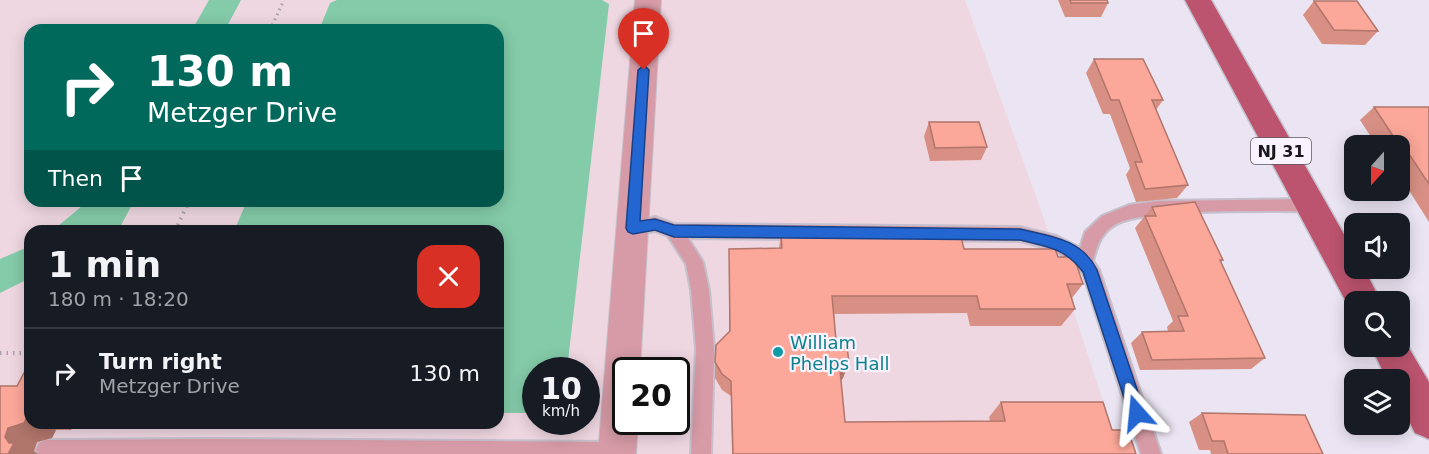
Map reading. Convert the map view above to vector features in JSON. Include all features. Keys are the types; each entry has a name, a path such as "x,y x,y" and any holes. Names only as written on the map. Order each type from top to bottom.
{"main road":[{"name":"NJ 31","path":"1198,0 1358,291"},
{"path":"1395,357 1429,420"}],"street":[{"path":"617,453 648,0"}],"lane":[{"path":"1084,262 1091,237 1108,221 1129,212 1157,208 1311,205"},
{"path":"633,228 655,224 674,231 1020,234 1062,245 1079,255 1090,270 1151,454"},
{"path":"674,231 694,262 700,290 705,349 700,454"},
{"path":"46,450 212,448 617,453"}],"path":[{"path":"273,24 284,0"},
{"path":"178,225 186,207"},
{"path":"0,353 24,353"}],"shaded area":[{"path":"0,0 965,0 1043,216 1120,454 0,454"}],"green space":[{"path":"209,0 241,0 228,24 195,24"},
{"path":"337,0 602,0 609,4 568,357 522,357 522,413 504,413 504,225 237,225 244,207 504,207 504,24 321,24 330,3"},
{"path":"81,207 131,207 121,225 59,225"},
{"path":"24,249 24,281 0,293 0,259"}],"building":[{"path":"1070,0 1107,0 1108,3 1071,3"},
{"path":"1314,1 1357,1 1378,31 1334,30"},
{"path":"1094,59 1143,59 1163,100 1152,100 1188,185 1145,189 1135,162 1142,162 1119,100 1111,100"},
{"path":"1374,107 1429,107 1429,184 1410,156 1410,135 1392,135"},
{"path":"929,122 979,122 987,147 935,148"},
{"path":"1195,202 1223,260 1220,260 1265,358 1152,360 1142,332 1184,331 1178,316 1188,316 1145,216 1156,216 1152,207"},
{"name":"William Phelps Hall","path":"960,233 964,249 1055,249 1058,257 1074,257 1083,284 1067,284 1075,309 980,309 977,296 832,296 836,340 847,347 849,362 840,370 845,422 1005,421 1001,402 1103,402 1112,430 1128,430 1136,454 733,454 731,381 722,374 715,362 716,345 730,331 729,249 782,248 781,234"},
{"path":"24,373 24,423 8,428 5,437 9,443 14,443 8,454 0,454 0,386 17,386"},
{"path":"1202,413 1305,415 1323,454 1228,454 1224,441 1212,441"}],"place":[{"name":"William Phelps Hall","path":"778,352"}],"route":[{"path":"644,70 633,228 655,224 674,231 1020,234 1062,245 1079,255 1090,270 1137,413"}]}
